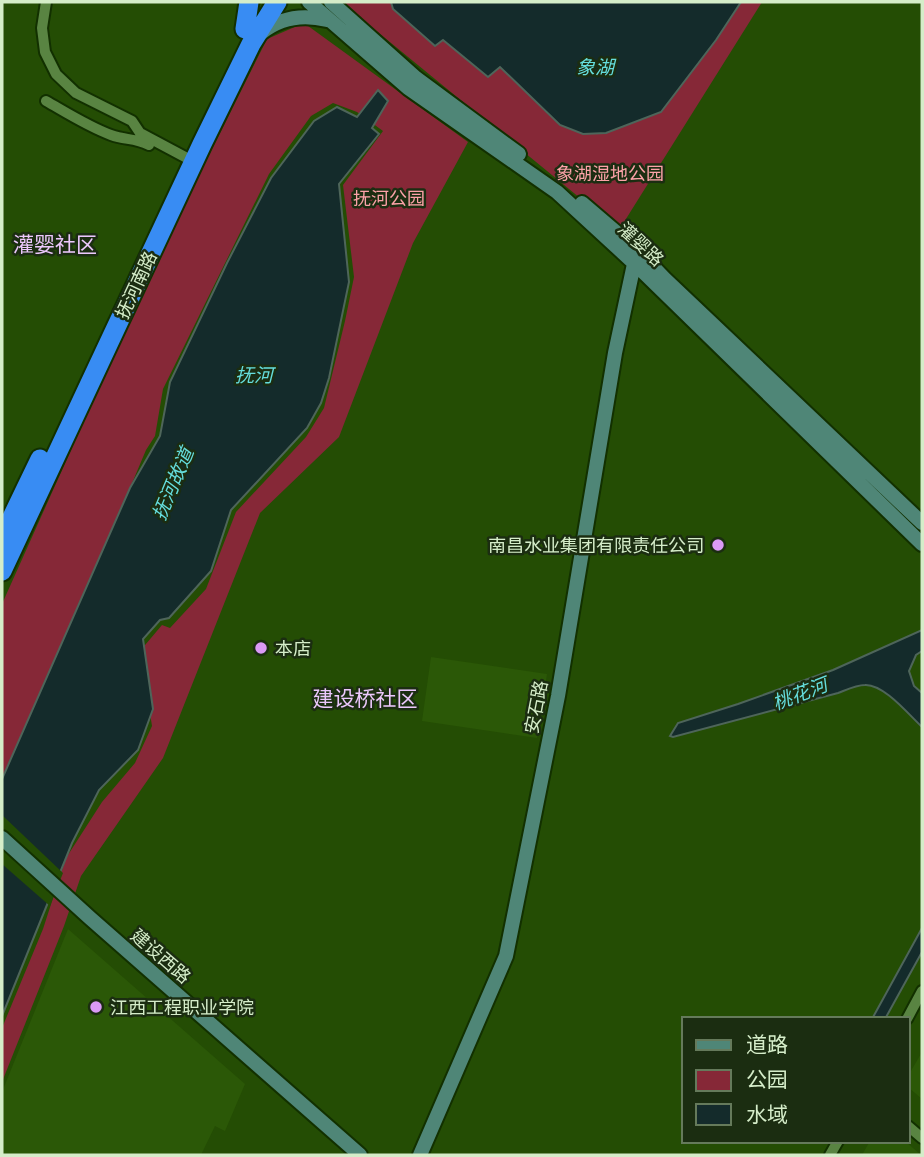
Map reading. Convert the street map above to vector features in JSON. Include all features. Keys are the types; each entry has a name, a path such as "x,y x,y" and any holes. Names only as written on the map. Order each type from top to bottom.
{"highway":[{"path":"249,2 250,33"},
{"name":"抚河南路","path":"2,571 202,144 261,2"},
{"name":"抚河南路","path":"2,538 183,160 250,33 277,2"}],"main road":[{"name":"灌婴路","path":"309,2 408,88 557,192 675,288 922,523"},
{"name":"灌婴路","path":"333,3 416,78 562,186 636,256 922,544"},
{"path":"250,33 286,19 303,16 329,20"},
{"name":"安石路","path":"420,1155 506,956 558,696 615,354 636,256"},
{"name":"建设西路","path":"2,838 88,921 350,1155"},
{"name":"建设西路","path":"2,847 360,1155"}],"street":[{"path":"46,2 42,27 45,52 56,74 76,93 132,121 140,133 183,160"},
{"path":"46,101 108,134 138,140 183,160"},
{"path":"908,1017 922,991"}],"shaded area":[{"path":"431,657 547,674 537,738 422,721"},
{"name":"江西工程职业学院","path":"68,929 245,1084 225,1131 215,1126 201,1155 2,1155 2,1092"},
{"path":"922,1052 922,1099 910,1089 910,1073"},
{"path":"869,1143 907,1143 921,1155 862,1155"}],"green space":[{"name":"象湖湿地公园","path":"341,2 391,2 393,9 435,46 443,40 488,77 500,66 560,125 661,112 716,40 741,2 762,2 619,230"},
{"name":"抚河公园","path":"304,23 468,142 413,243 339,437 260,513 163,758 81,876 2,1082 2,1028 43,929 66,858 102,802 135,763 152,726 140,651 162,625 170,628 206,589 236,512 306,437 324,408 354,277 343,185 383,131 357,112 333,103 311,116 269,174 163,389 155,436 146,450 2,792 2,604 153,267 267,39"}],"water":[{"name":"象湖","path":"391,2 741,2 716,40 661,112 606,133 583,134 560,125 500,67 488,77 443,40 435,46 393,9"},
{"name":"抚河","path":"378,90 388,101 372,128 379,134 339,184 349,282 329,378 321,403 307,428 231,510 211,571 169,618 160,620 143,639 153,709 138,750 99,790 72,843 2,1016 2,779 130,488 160,436 170,382 271,178 314,121 337,107 357,117"},
{"name":"桃花河","path":"922,630 922,651 916,655 909,671 914,686 922,693 922,727 880,689 865,685 670,736 678,723 833,670"},
{"path":"922,928 922,952 886,1017 873,1017"}],"pier":[{"path":"2,815 63,873 50,906 2,864"}],"place":[{"name":"南昌水业集团有限责任公司","path":"718,545"},
{"name":"本店","path":"261,648"},
{"name":"江西工程职业学院","path":"96,1007"}],"district":[{"name":"灌婴社区","path":"55,244"},
{"name":"建设桥社区","path":"365,698"}],"water label":[{"name":"抚河故道","path":"173,484"}]}
